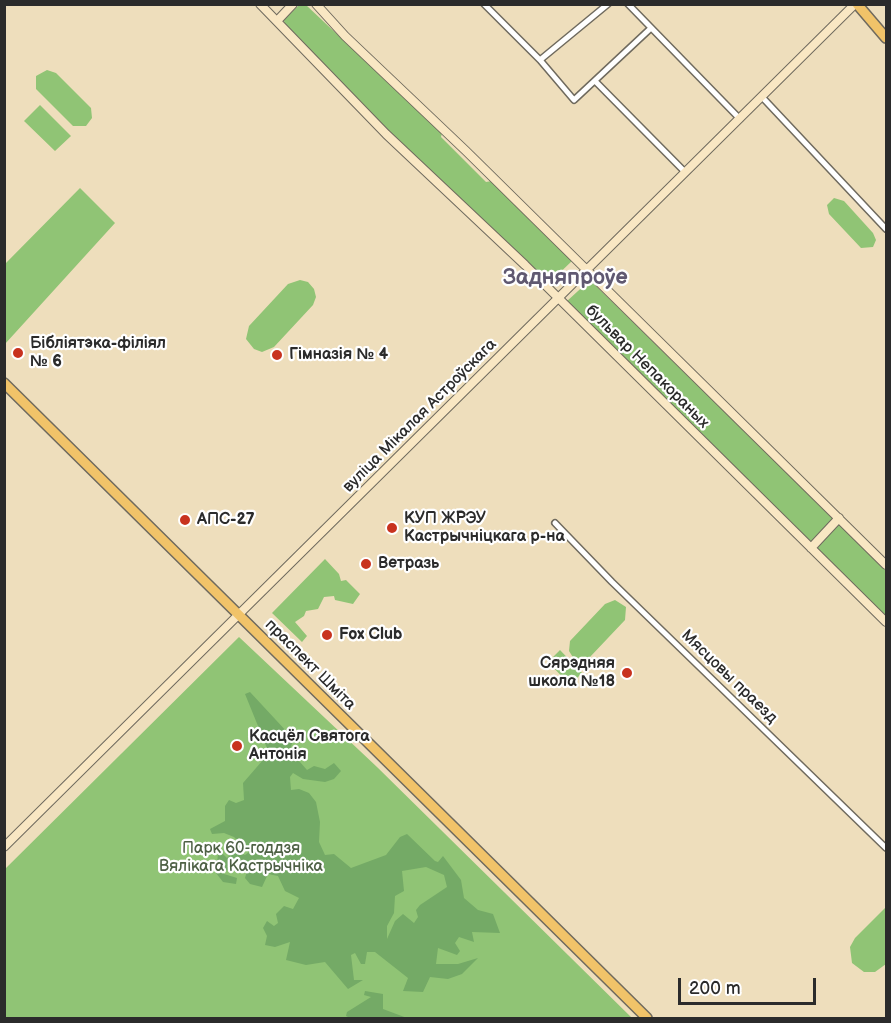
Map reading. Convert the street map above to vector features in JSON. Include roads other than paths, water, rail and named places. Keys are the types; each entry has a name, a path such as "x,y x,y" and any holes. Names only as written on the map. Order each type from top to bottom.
{"main road":[{"name":"бульвар Непакораных","path":"260,4 301,50 386,134 557,298 886,622"},
{"path":"277,21 293,4"},
{"name":"бульвар Непакораных","path":"316,4 345,36 886,565"},
{"path":"856,4 886,38"},
{"name":"вуліца Мікалая Астроўскага","path":"4,847 856,4"},
{"name":"праспект Шміта","path":"4,383 647,1018"},
{"path":"811,548 839,518"}],"street":[{"path":"484,4 540,60 574,100 651,28"},
{"path":"540,60 608,4"},
{"path":"628,4 740,119"},
{"path":"595,81 685,172"},
{"path":"762,97 886,228"},
{"name":"Мясцовы праезд","path":"555,523 612,582 886,848"}],"place":[{"name":"Бібліятэка-філіял № 6","path":"18,353"},
{"name":"Гімназія № 4","path":"277,355"},
{"name":"АПС-27","path":"185,520"},
{"name":"КУП ЖРЭУ Кастрычніцкага р-на","path":"392,528"},
{"name":"Ветразь","path":"366,564"},
{"name":"Fox Club","path":"327,635"},
{"name":"Сярэдняя школа №18","path":"627,673"},
{"name":"Касцёл Святога Антонія","path":"237,746"}],"district":[{"name":"Задняпроўе","path":"565,278"}],"park label":[{"name":"Парк 60-годдзя Вялікага Кастрычніка","path":"241,858"}]}
